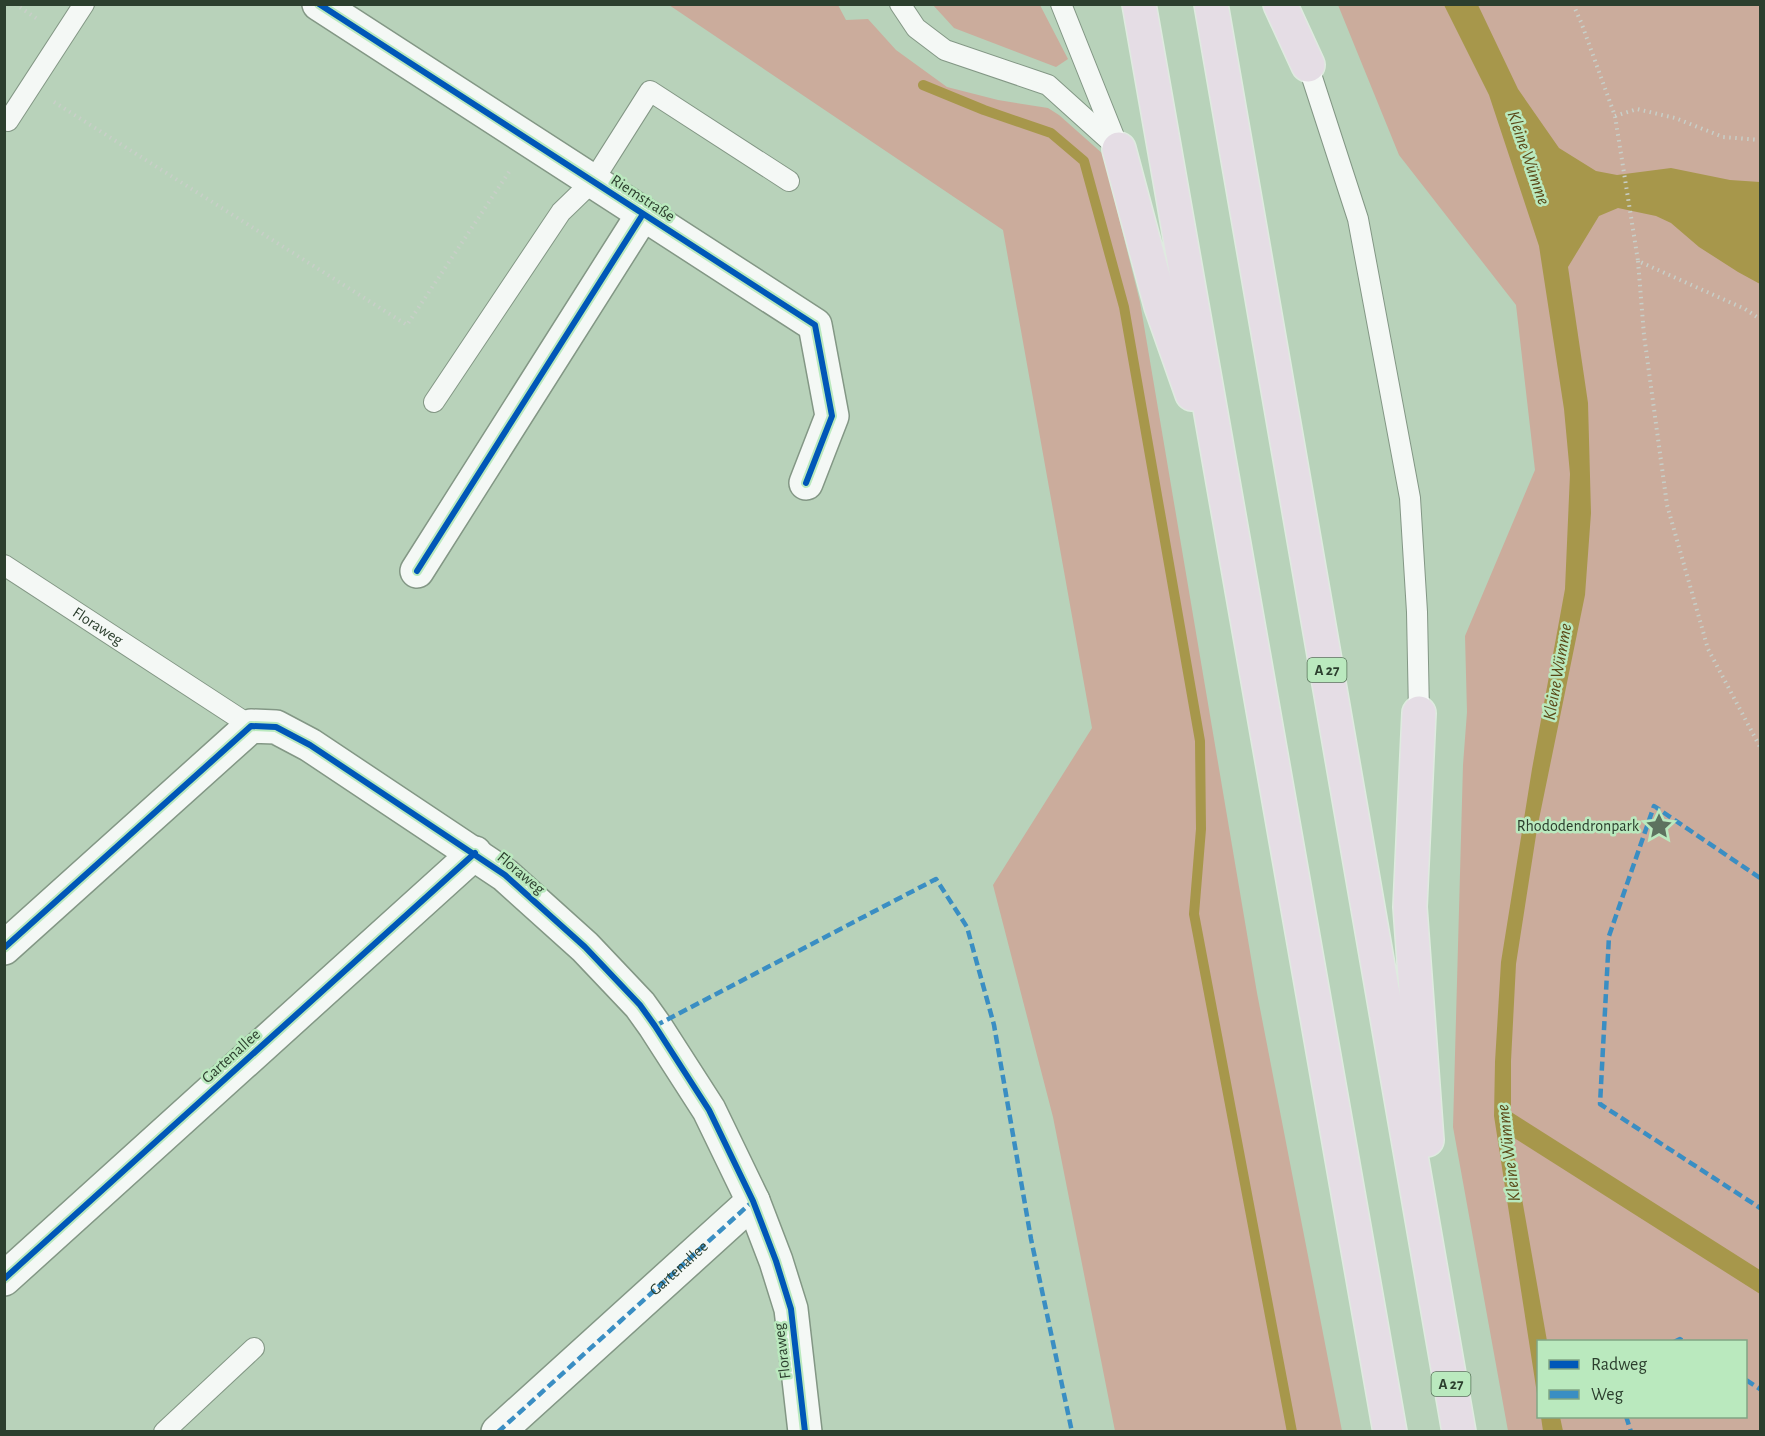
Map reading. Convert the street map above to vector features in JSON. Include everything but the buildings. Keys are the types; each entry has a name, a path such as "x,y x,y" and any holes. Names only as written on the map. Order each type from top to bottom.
{"highway":[{"path":"1139,4 1390,1431"},
{"name":"A 27","path":"1211,4 1459,1431"},
{"path":"1280,4 1308,65"},
{"path":"1119,149 1161,306 1224,483"},
{"path":"1419,713 1410,907 1443,1336"}],"street":[{"name":"Riemstraße","path":"319,4 815,325 832,416 806,483"},
{"path":"417,571 643,214"},
{"path":"4,948 251,726"},
{"name":"Floraweg","path":"251,726 276,727 310,745 505,874 585,946 640,1005 709,1110 753,1201 776,1261 791,1310 805,1431"},
{"name":"Gartenallee","path":"4,1279 475,853"},
{"name":"Gartenallee","path":"498,1431 753,1201"}],"lane":[{"path":"8,121 84,4"},
{"path":"900,4 916,28 945,50 1048,85 1119,149"},
{"path":"1061,4 1119,149"},
{"path":"1308,65 1358,219 1410,498 1417,612 1419,713"},
{"path":"434,402 561,212 593,181 650,91 789,181"},
{"name":"Floraweg","path":"4,565 251,726"},
{"path":"164,1431 255,1348"}],"path":[{"path":"1573,4 1615,116 1638,261 1644,334 1667,505 1708,649 1761,747"},
{"path":"30,87 407,325 530,141"},
{"path":"1615,116 1637,109 1675,118 1723,137 1761,140"},
{"path":"1638,261 1745,309 1761,319"}],"shaded area":[{"path":"669,5 838,5 846,20 868,19 896,50 947,87 998,100 1048,108 1103,154 1140,302 1257,993 1342,1431 1115,1431 1053,1117 993,885 1092,728 1003,230"},
{"path":"933,5 1040,5 1068,59 1056,67 954,28"},
{"name":"Rhododendronpark","path":"1338,5 1760,5 1760,1431 1508,1431 1453,1127 1463,765 1467,712 1465,636 1535,470 1516,305 1399,155"}],"water":[{"name":"Kleine Wümme","path":"1444,5 1478,5 1518,89 1559,148 1596,171 1617,175 1671,168 1730,180 1760,182 1760,284 1699,247 1671,223 1656,216 1618,208 1599,216 1568,267 1588,403 1591,513 1585,595 1537,829 1516,964 1511,1112 1760,1270 1760,1294 1511,1136 1547,1340 1537,1340 1537,1394 1494,1116 1495,1062 1501,962 1532,769 1565,589 1570,474 1564,409 1539,246 1489,95"},
{"path":"1541,1418 1560,1418 1563,1431 1543,1431"}],"waterway":[{"path":"923,85 984,110 1051,133 1084,161 1124,307 1200,741 1201,829 1194,914 1292,1432"}],"marked path":[{"path":"1760,878 1654,806 1609,936 1600,1104 1760,1208"},
{"path":"655,1026 936,879 967,927 994,1025 1031,1239 1072,1432"},
{"path":"498,1432 753,1201"},
{"path":"1747,1381 1760,1389"},
{"path":"1627,1418 1631,1432"}],"cycle path":[{"path":"319,4 815,325 832,416 806,483"},
{"path":"417,571 643,214"},
{"path":"4,948 251,726 276,727 310,745 505,875 585,947 640,1005 709,1110 753,1201 791,1309 805,1432"},
{"path":"4,1279 475,853"}],"place":[{"name":"Rhododendronpark","path":"1659,826"}]}
